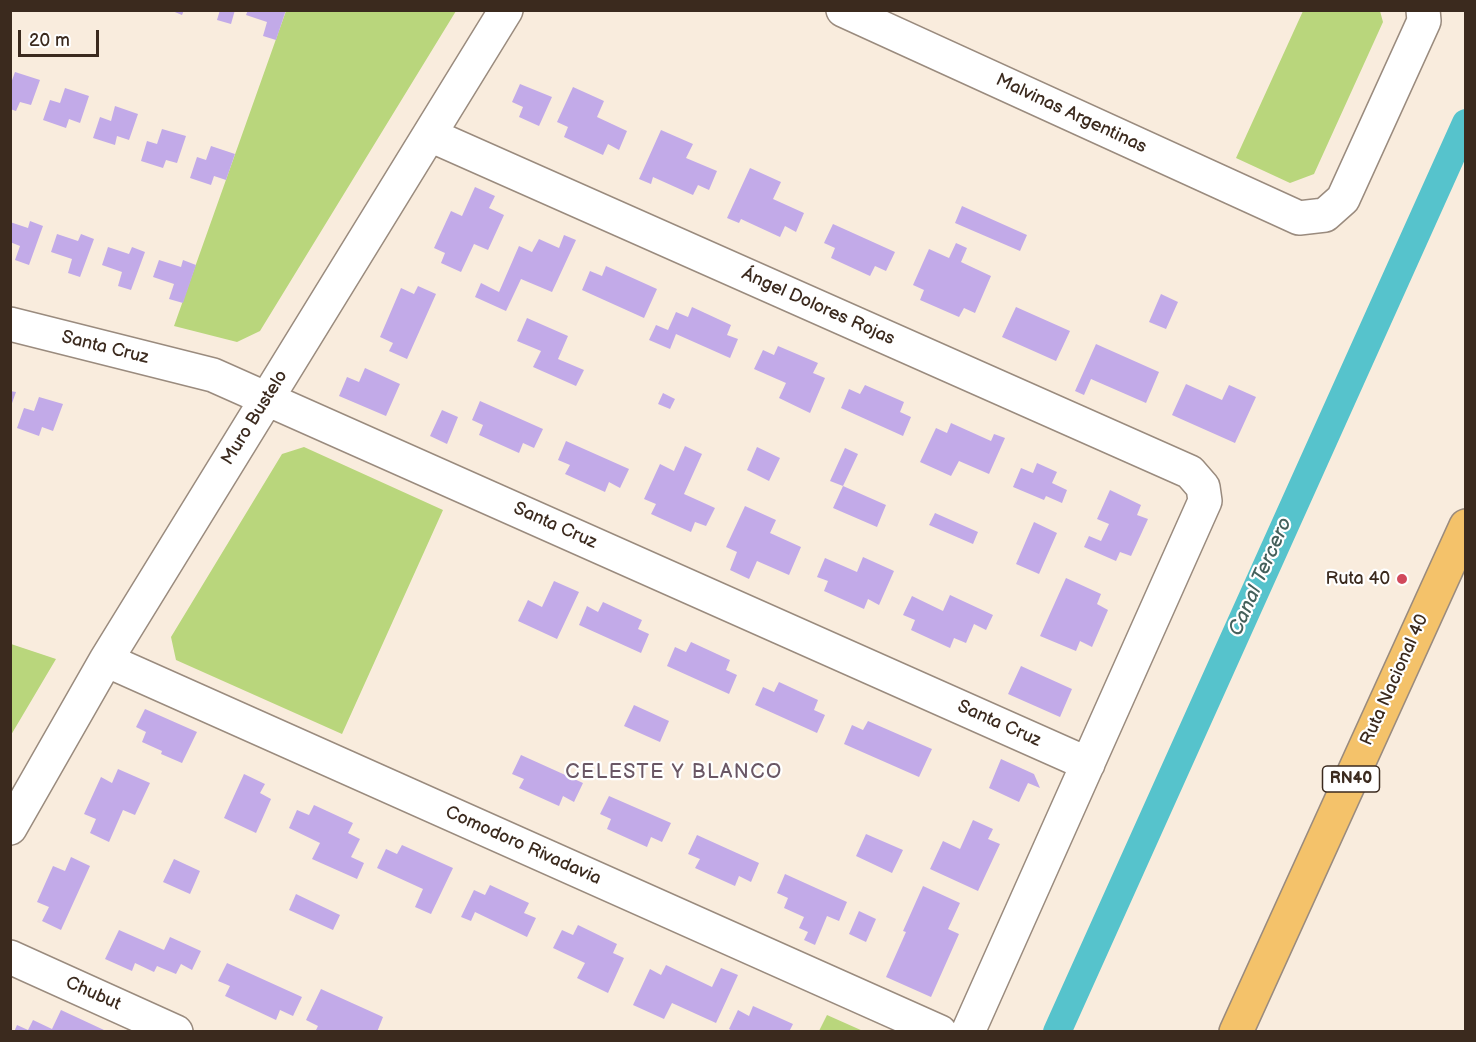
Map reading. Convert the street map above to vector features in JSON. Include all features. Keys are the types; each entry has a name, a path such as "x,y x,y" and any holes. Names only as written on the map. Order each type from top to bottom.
{"highway":[{"name":"Ruta Nacional 40","path":"1236,1032 1466,526"}],"street":[{"name":"Muro Bustelo","path":"10,828 106,660 506,10"},
{"name":"Malvinas Argentinas","path":"843,10 1299,218 1325,215 1343,199 1424,21 1424,10"},
{"name":"Ángel Dolores Rojas","path":"430,135 1190,472 1203,486 1205,501 1088,764"},
{"name":"Santa Cruz","path":"10,324 213,375 1088,764"},
{"name":"Comodoro Rivadavia","path":"106,660 940,1032"},
{"path":"968,1032 1088,764"},
{"name":"Chubut","path":"10,957 176,1032"}],"green space":[{"path":"286,11 456,11 260,331 237,342 174,326"},
{"path":"1303,11 1380,11 1383,22 1314,174 1290,183 1236,158"},
{"path":"304,447 443,510 342,734 176,660 171,637 282,454"},
{"path":"10,644 56,659 11,735"},
{"path":"827,1015 863,1031 819,1031"}],"building":[{"path":"170,10 184,10 182,15"},
{"path":"220,10 235,10 231,24 217,20"},
{"path":"248,10 286,10 276,40 263,36 267,22 246,15"},
{"path":"15,72 40,80 31,105 20,102 16,111 10,109 10,86"},
{"path":"520,84 552,97 539,126 519,117 523,107 512,102"},
{"path":"573,87 604,101 597,117 627,131 619,150 608,144 603,155 564,137 568,127 557,122"},
{"path":"65,88 89,96 80,123 69,119 66,128 43,120 50,100 60,103"},
{"path":"115,106 138,114 129,140 117,136 115,145 93,138 100,117 111,121"},
{"path":"162,129 186,136 177,163 166,160 163,168 141,161 147,141 157,144"},
{"path":"661,130 693,144 686,158 717,171 709,190 698,185 693,195 653,177 651,184 639,179"},
{"path":"211,146 235,154 226,180 214,176 211,185 190,178 197,157 206,160"},
{"path":"750,168 781,182 773,199 804,213 796,232 785,226 780,237 741,219 739,223 727,218"},
{"path":"475,187 495,196 489,208 504,215 488,250 474,244 461,272 441,263 445,253 434,248 451,211 462,216"},
{"path":"962,206 1027,235 1020,251 955,223"},
{"path":"30,221 43,226 29,265 15,260 20,246 10,242 10,222 28,228"},
{"path":"833,224 895,252 886,271 875,266 870,276 831,258 835,248 824,243"},
{"path":"57,234 78,241 81,234 94,239 80,277 68,273 72,259 51,252"},
{"path":"564,235 576,240 552,292 521,279 506,311 475,297 481,283 499,292 519,246 532,252 539,239 559,248"},
{"path":"956,243 967,248 961,262 991,276 975,313 964,308 959,317 920,300 924,290 913,285 929,249 949,258"},
{"path":"108,247 129,254 132,247 145,252 131,290 118,286 122,272 102,265"},
{"path":"159,260 181,267 183,260 196,265 183,303 169,299 174,284 153,277"},
{"path":"606,266 657,289 644,318 582,290 590,271 602,276"},
{"path":"418,286 436,294 407,359 389,351 393,343 380,337 401,288 414,294"},
{"path":"1161,294 1178,302 1166,329 1149,322"},
{"path":"692,307 731,325 727,335 738,339 730,358 676,334 670,349 649,340 656,325 668,330 676,312 688,317"},
{"path":"1016,307 1070,331 1056,361 1002,337"},
{"path":"527,318 568,336 558,359 584,370 576,386 533,367 541,351 517,341"},
{"path":"1096,344 1159,372 1146,403 1091,379 1084,395 1075,391"},
{"path":"778,346 818,363 813,373 825,378 810,413 779,398 786,383 754,369 763,350 774,355"},
{"path":"365,368 400,384 386,416 339,396 347,377 359,382"},
{"path":"1186,384 1222,400 1229,385 1256,397 1235,443 1172,415"},
{"path":"865,385 904,402 900,412 911,417 903,436 841,408 849,389 860,394"},
{"path":"10,391 16,392 11,406 10,406"},
{"path":"663,393 675,399 670,409 658,404"},
{"path":"39,397 63,404 53,431 42,427 39,436 17,428 24,408 34,411"},
{"path":"480,401 543,429 534,448 523,443 519,453 479,435 483,425 472,420"},
{"path":"442,410 458,417 447,444 430,436"},
{"path":"951,423 991,441 994,434 1005,438 989,474 959,461 951,476 920,462 936,428 947,433"},
{"path":"566,441 629,469 620,488 609,482 605,492 565,474 570,465 558,460"},
{"path":"685,446 702,454 684,494 715,508 706,526 695,522 691,532 651,514 656,504 644,499 660,464 674,471"},
{"path":"757,447 780,458 769,481 747,470"},
{"path":"845,448 858,454 843,486 830,481"},
{"path":"1037,463 1057,472 1052,483 1067,490 1062,503 1046,496 1044,500 1013,487 1021,468 1033,473"},
{"path":"843,486 886,505 877,527 833,508"},
{"path":"1110,490 1141,505 1137,515 1148,519 1131,556 1120,552 1116,561 1084,547 1089,536 1101,541 1109,524 1097,519"},
{"path":"745,506 776,520 770,533 801,547 789,575 757,561 749,579 730,570 737,552 726,547"},
{"path":"935,513 978,532 973,544 929,525"},
{"path":"1034,522 1057,533 1039,574 1016,564"},
{"path":"863,557 894,571 879,605 868,599 864,609 824,591 828,581 817,577 825,558 857,572"},
{"path":"1066,578 1101,594 1097,604 1108,610 1092,647 1080,641 1076,651 1040,636"},
{"path":"554,581 579,592 557,639 518,621 528,600 542,607"},
{"path":"950,595 993,615 986,630 974,624 966,643 954,638 950,648 911,630 915,620 903,615 912,596 943,611"},
{"path":"603,602 642,620 638,629 649,634 641,653 579,625 587,606 598,612"},
{"path":"691,642 730,660 726,670 737,675 729,694 667,666 675,647 686,652"},
{"path":"1021,666 1072,689 1060,717 1008,694"},
{"path":"779,682 818,700 814,710 825,715 817,733 755,705 763,687 774,692"},
{"path":"634,705 669,721 660,742 624,726"},
{"path":"145,709 197,732 182,763 142,742 146,732 136,727"},
{"path":"868,721 932,749 919,777 844,744 852,725 863,730"},
{"path":"521,755 583,783 574,802 563,796 559,806 519,788 524,779 512,774"},
{"path":"1001,759 1034,774 1040,788 1028,783 1019,802 989,788"},
{"path":"118,769 150,783 135,815 123,810 109,842 90,833 96,819 84,814 101,777 112,783"},
{"path":"244,774 265,784 260,793 271,799 256,833 224,818"},
{"path":"609,796 671,823 662,842 651,837 647,847 607,829 611,819 600,814"},
{"path":"314,805 353,823 348,833 360,839 351,857 364,863 357,879 312,859 320,843 289,828 297,810 309,815"},
{"path":"973,820 993,829 988,839 1000,844 978,891 930,869 943,841 960,849"},
{"path":"866,834 903,850 892,873 856,856"},
{"path":"697,835 759,863 751,882 739,876 735,886 695,868 700,859 688,854"},
{"path":"402,845 453,868 431,914 415,907 423,889 377,868 386,849 397,854"},
{"path":"71,857 90,866 61,930 42,921 49,907 37,902 53,866 65,871"},
{"path":"174,859 200,871 190,894 163,882"},
{"path":"785,874 847,902 839,921 827,916 815,945 804,940 808,932 799,928 804,917 784,908 788,898 777,893"},
{"path":"490,885 529,903 524,913 536,918 527,937 475,912 471,921 461,917 474,890 485,895"},
{"path":"923,886 960,903 948,929 959,934 931,997 886,977"},
{"path":"296,894 340,915 333,930 289,910"},
{"path":"859,911 876,919 866,942 849,934"},
{"path":"578,925 617,944 613,953 624,958 608,993 577,978 585,963 553,948 562,930 573,935"},
{"path":"119,930 164,950 170,937 201,951 192,970 181,964 176,974 157,966 154,972 135,963 132,971 105,959"},
{"path":"227,963 302,997 293,1016 280,1010 276,1020 225,996 230,986 218,981"},
{"path":"666,965 712,987 721,968 738,975 716,1023 672,1003 664,1019 633,1005 650,969 661,975"},
{"path":"321,989 383,1017 377,1032 315,1032 318,1026 306,1020"},
{"path":"753,1006 793,1024 789,1032 734,1032 729,1029 738,1010 749,1016"},
{"path":"61,1010 104,1030 103,1032 14,1032 17,1025 28,1030 33,1020 52,1029"}],"waterway":[{"name":"Canal Tercero","path":"1057,1032 1466,123"}],"place":[{"name":"Ruta 40","path":"1402,579"}],"district":[{"name":"CELESTE Y BLANCO","path":"674,773"}]}
